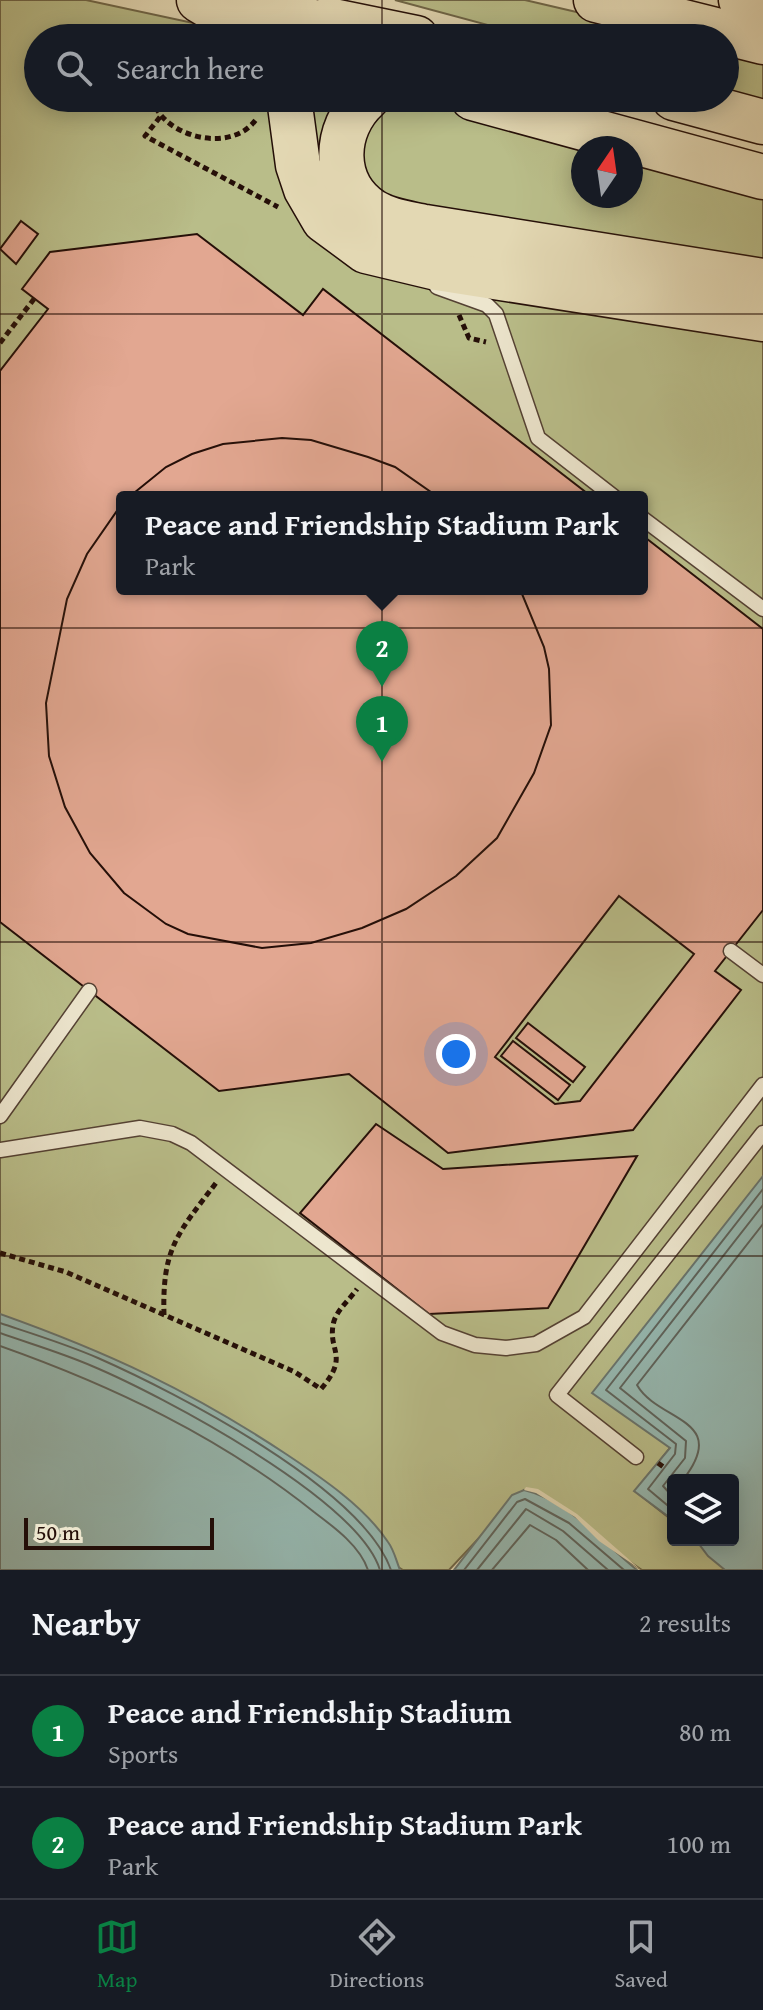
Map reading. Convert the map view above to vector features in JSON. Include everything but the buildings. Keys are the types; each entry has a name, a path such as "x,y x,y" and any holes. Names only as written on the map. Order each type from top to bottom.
{"highway":[{"path":"199,0 300,24"},
{"path":"596,0 711,24"},
{"path":"596,0 691,24"},
{"path":"741,0 763,18"},
{"path":"247,13 321,24"},
{"path":"739,30 763,35"},
{"path":"739,36 763,42"},
{"path":"278,112 306,189 324,220 366,251 437,268 763,319"},
{"path":"356,112 346,125 341,163 357,198 379,215 425,227 763,281"},
{"path":"524,112 763,177"},
{"path":"621,112 763,153"},
{"path":"726,112 763,122"}],"lane":[{"path":"366,251 422,281 487,305 496,314 538,438 606,491"},
{"path":"648,523 763,609"},
{"path":"731,951 763,975"},
{"path":"0,1116 89,991"},
{"path":"0,1150 140,1128 172,1134 203,1152 442,1333 475,1345 506,1348 536,1344 584,1317 763,1085"},
{"path":"636,1457 557,1395 763,1133"}],"path":[{"path":"158,112 177,130 227,139 246,131 266,112"},
{"path":"145,136 160,117"},
{"path":"0,343 34,299"},
{"path":"164,1315 164,1276 169,1251 209,1192"},
{"path":"0,1253 66,1272 295,1372 321,1389 337,1365 333,1326 349,1300"},
{"path":"658,1463 666,1469"}],"green space":[{"path":"0,0 86,0 198,24 24,24 24,112 585,112 763,163 763,1179 670,1448 635,1491 667,1516 667,1546 705,1546 735,1570 642,1570 524,1490 449,1570 403,1570 0,1318"},
{"path":"395,0 525,0 628,24 484,24"},
{"path":"739,50 763,56 763,104 739,97"}],"water":[{"path":"763,1176 763,1570 725,1570 700,1546 739,1546 739,1474 667,1474 667,1516 634,1491 670,1448 592,1393"},
{"path":"0,1314 112,1358 182,1392 251,1431 314,1473 367,1516 388,1542 400,1570 0,1570"},
{"path":"524,1490 540,1495 570,1513 637,1570 454,1570 512,1495"}],"pier":[{"path":"526,1487 538,1489 577,1514 641,1570 599,1541 575,1517 536,1493 524,1490"}],"place":[{"name":"Peace and Friendship Stadium Park","path":"382,687"},
{"name":"Peace and Friendship Stadium","path":"382,762"}]}
